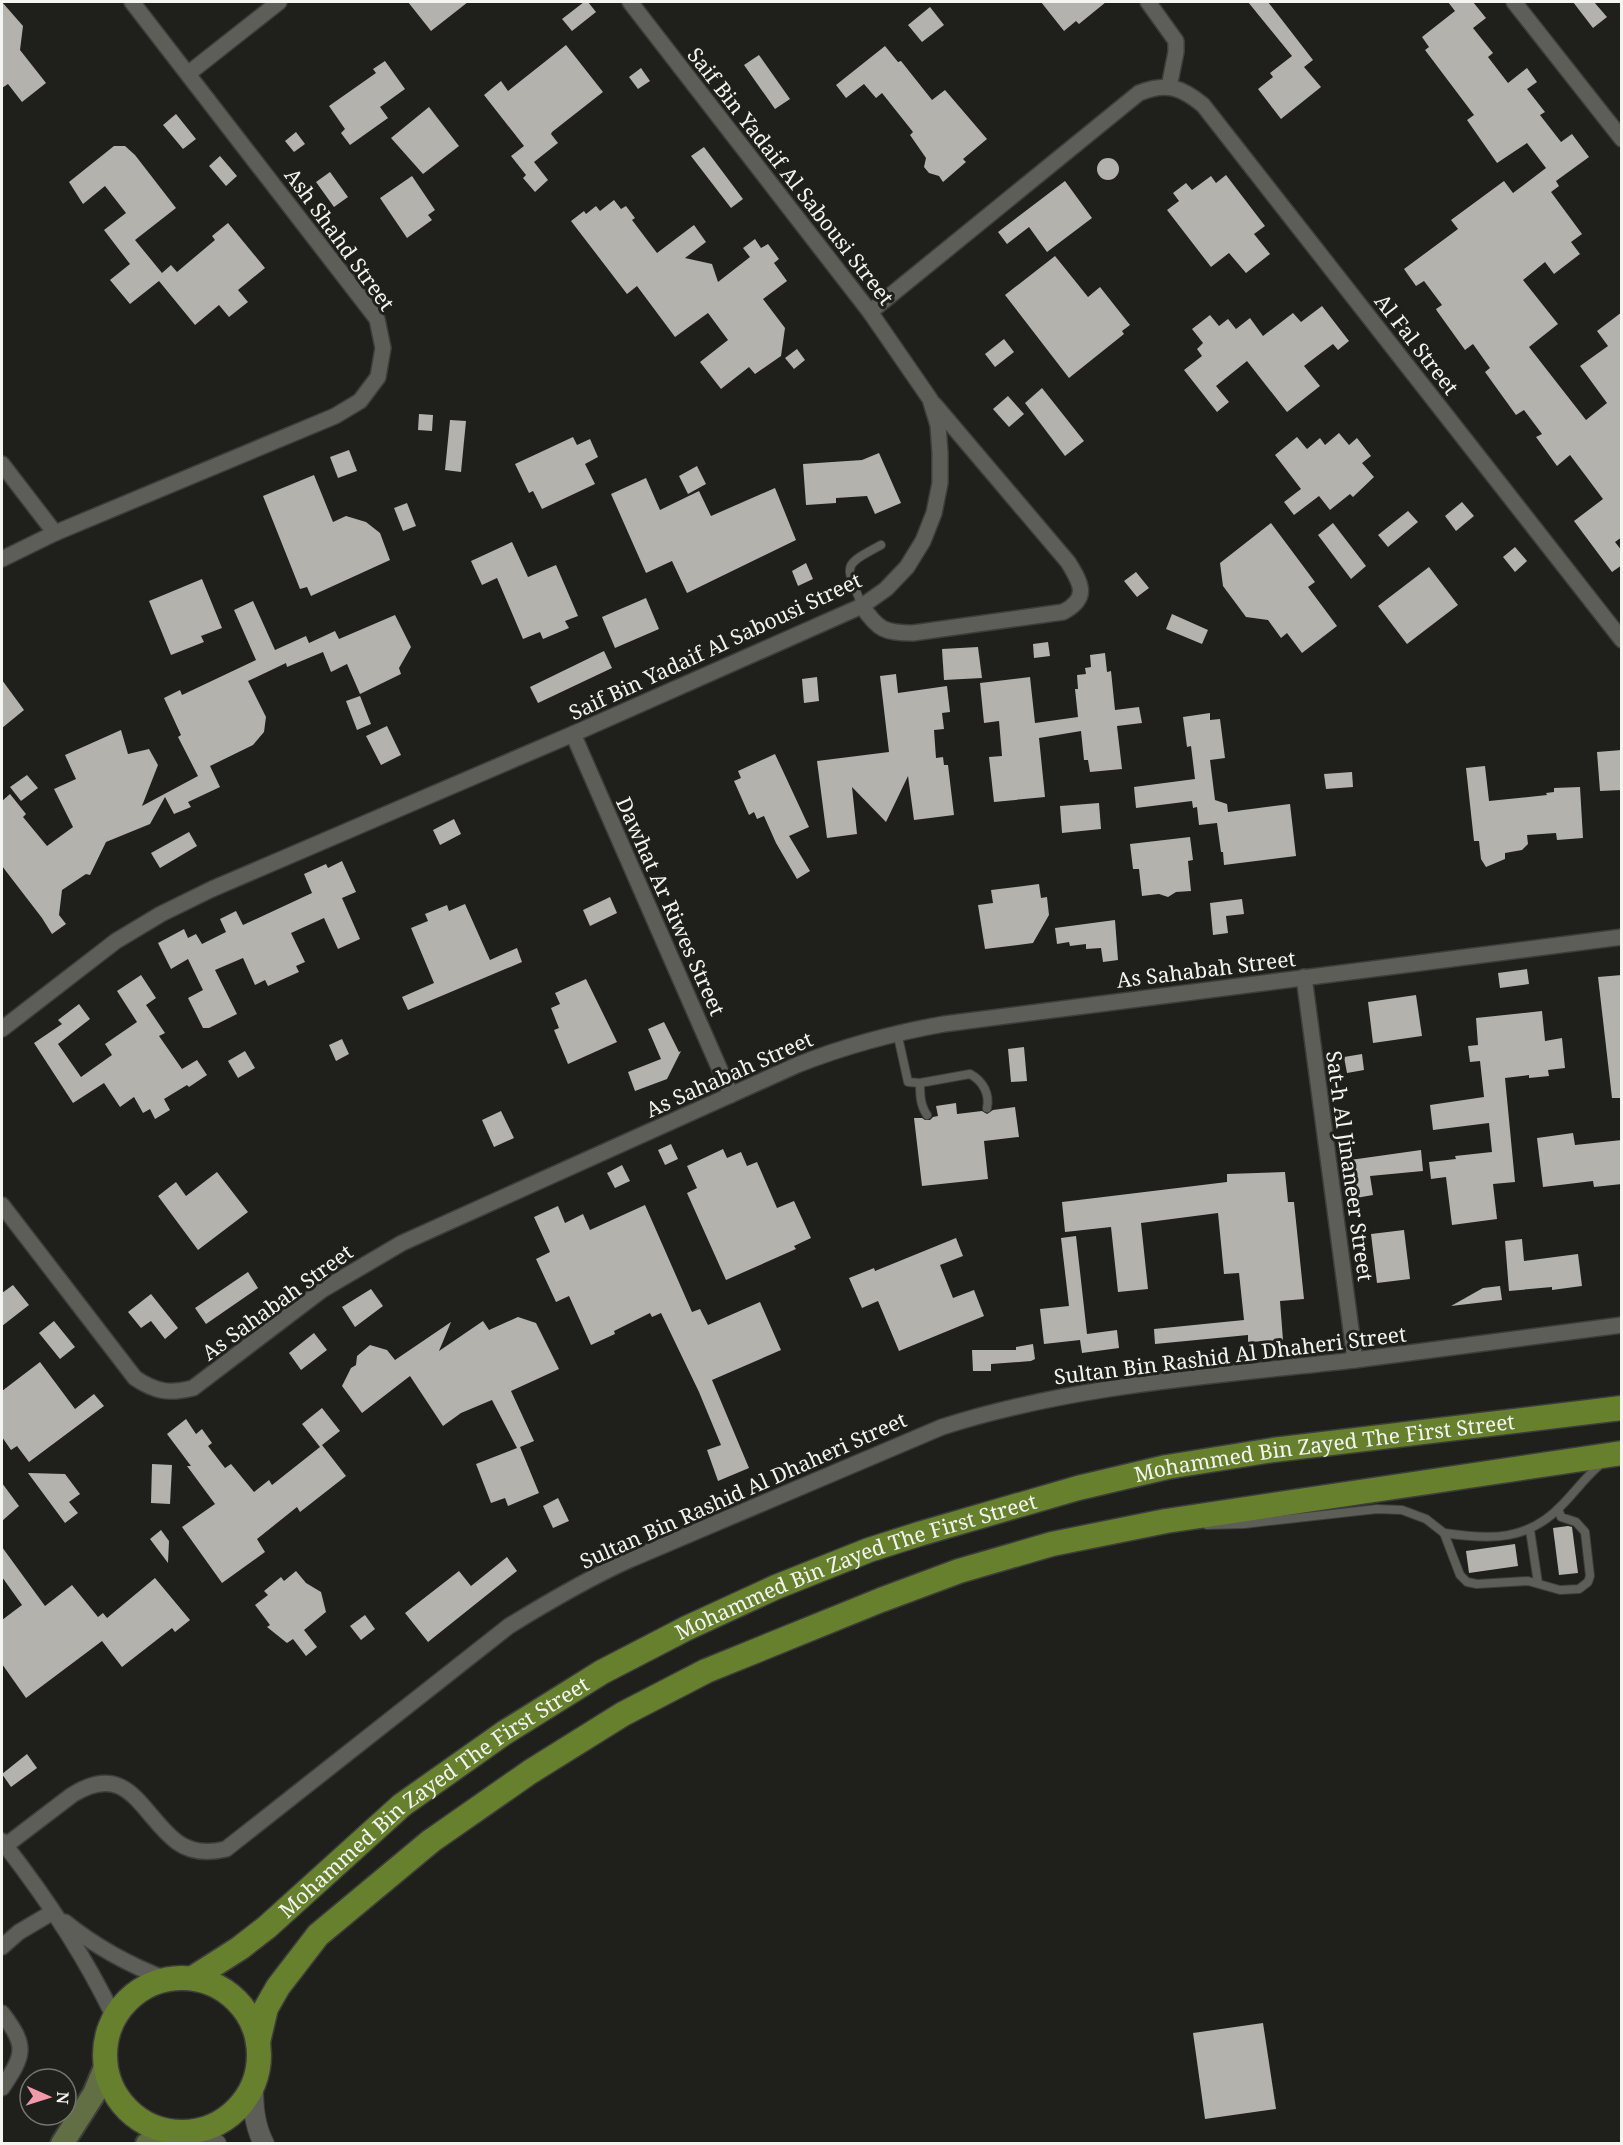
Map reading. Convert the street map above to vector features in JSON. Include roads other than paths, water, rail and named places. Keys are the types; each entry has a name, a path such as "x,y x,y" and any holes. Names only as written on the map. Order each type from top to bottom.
{"main road":[{"name":"Mohammed Bin Zayed The First Street","path":"194,1978 267,1927 402,1805 504,1733 602,1672 687,1628 776,1587 869,1550 975,1517 1078,1488 1167,1467 1273,1450 1622,1408"},
{"name":"Mohammed Bin Zayed The First Street","path":"258,2042 266,2008 278,1987 318,1935 431,1841 530,1772 624,1714 706,1671 870,1604 959,1571 1052,1544 1166,1521 1618,1453"},
{"path":"62,2144 94,2094 105,2065 106,2041 114,2017 128,2000 146,1986 166,1979 194,1978 216,1986 236,1999 250,2019 258,2042 258,2063 253,2085 239,2107 218,2123 193,2131 157,2137 144,2122 126,2108 112,2088 105,2065"}],"street":[{"name":"Ash Shahd Street","path":"2,559 55,533 335,416 360,401 378,377 383,348 377,320 189,73 132,2"},
{"path":"189,73 279,2"},
{"name":"Saif Bin Yadaif Al Sabousi Street","path":"2,1029 116,941 161,914 862,606 886,589 907,567 923,541 934,513 940,483 938,425 930,399 870,312 630,2"},
{"path":"870,312 1139,93 1151,88 1169,87 1176,41 1148,2"},
{"path":"1514,2 1622,139"},
{"name":"Al Fal Street","path":"1169,87 1187,92 1203,105 1622,640"},
{"path":"862,606 878,627 888,632 913,633 1063,612 1074,606 1081,596 1080,586 1068,562 930,399"},
{"path":"2,464 55,533"},
{"name":"Dawhat Ar Riwes Street","path":"573,734 731,1095"},
{"name":"As Sahabah Street","path":"2,1205 135,1378 150,1388 174,1392 193,1388 322,1290 402,1243 830,1052 897,1032 944,1024 1622,937"},
{"name":"Sat-h Al Jinaneer Street","path":"1304,977 1355,1360"},
{"name":"Sultan Bin Rashid Al Dhaheri Street","path":"3,1843 78,1791 93,1785 105,1784 116,1785 130,1792 177,1842 188,1848 214,1852 226,1849 509,1626 594,1576 942,1427 1034,1401 1188,1377 1355,1360 1622,1325"},
{"path":"3,1843 53,1912 86,1963 114,2017"},
{"path":"2,1947 19,1932 53,1912"},
{"path":"53,1912 106,1952 166,1979"},
{"path":"2,2013 18,2038 21,2053 2,2088"},
{"path":"253,2085 253,2111 257,2130 264,2144"},
{"path":"193,2131 216,2144"}],"lane":[{"path":"862,606 850,575 850,565 854,559 881,545"},
{"path":"897,1032 908,1082 920,1083 970,1074 980,1081 986,1090 987,1108"},
{"path":"920,1083 920,1101 927,1115"},
{"path":"1444,1533 1480,1537 1530,1530 1558,1509 1590,1473 1618,1453"},
{"path":"1166,1521 1225,1526 1390,1509 1426,1519 1444,1533 1460,1575 1467,1582 1477,1584 1528,1581 1560,1590 1579,1588 1588,1582 1590,1576 1585,1532 1576,1522 1561,1517 1558,1509"},
{"path":"1530,1530 1538,1583"}]}
